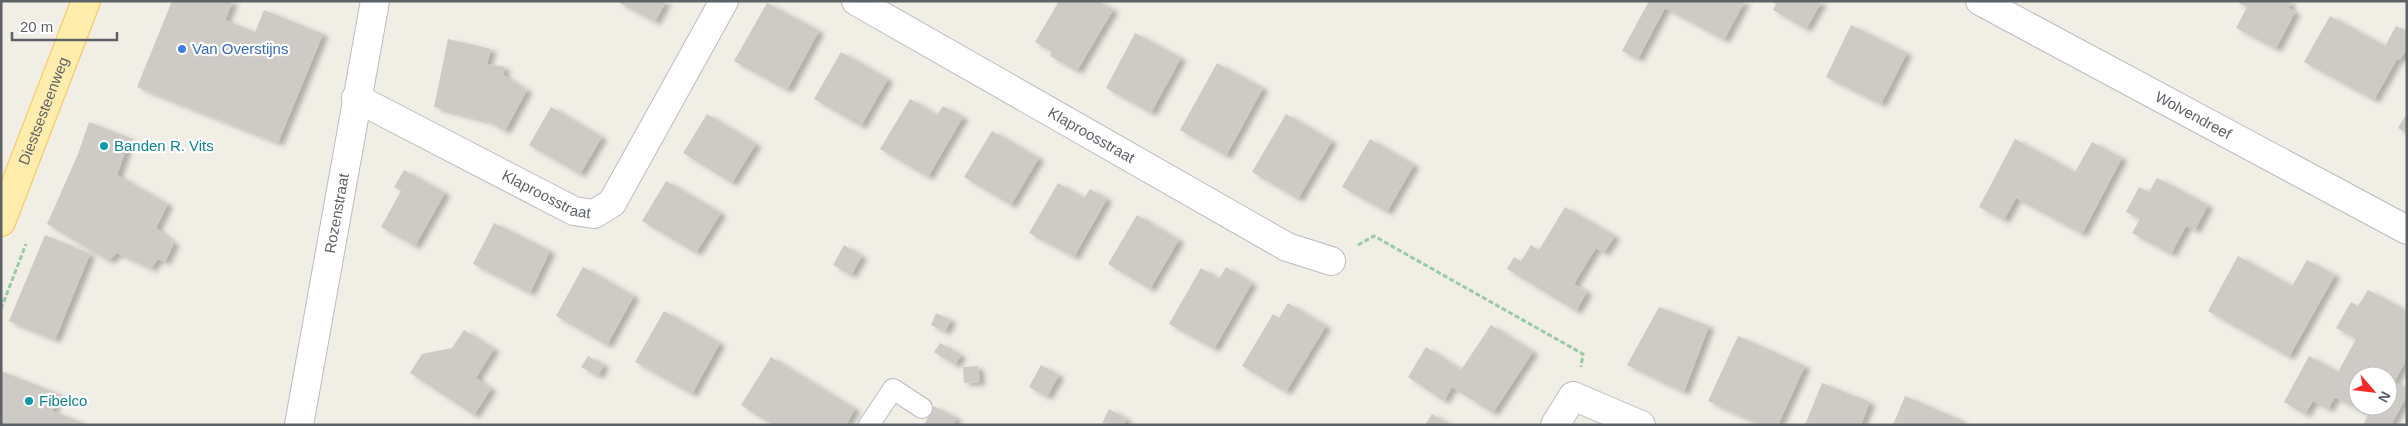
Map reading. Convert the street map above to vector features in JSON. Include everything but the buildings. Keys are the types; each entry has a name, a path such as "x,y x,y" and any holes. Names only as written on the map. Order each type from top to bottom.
{"main road":[{"name":"Diestsesteenweg","path":"1,222 86,1"}],"street":[{"name":"Rozenstraat","path":"299,425 356,98 375,1"},
{"name":"Klaproosstraat","path":"356,98 574,211 594,214 612,202 724,1"},
{"name":"Klaproosstraat","path":"856,1 1287,247 1331,261"},
{"name":"Wolvendreef","path":"1980,1 2407,230"},
{"path":"1555,425 1573,396 1641,425"}],"lane":[{"path":"869,425 893,389 922,408"}],"path":[{"path":"1331,261 1374,236 1584,354 1573,396"}],"place":[{"name":"Van Overstijns","path":"182,49"},
{"name":"Banden R. Vits","path":"104,146"},
{"name":"Fibelco","path":"29,401"}]}
